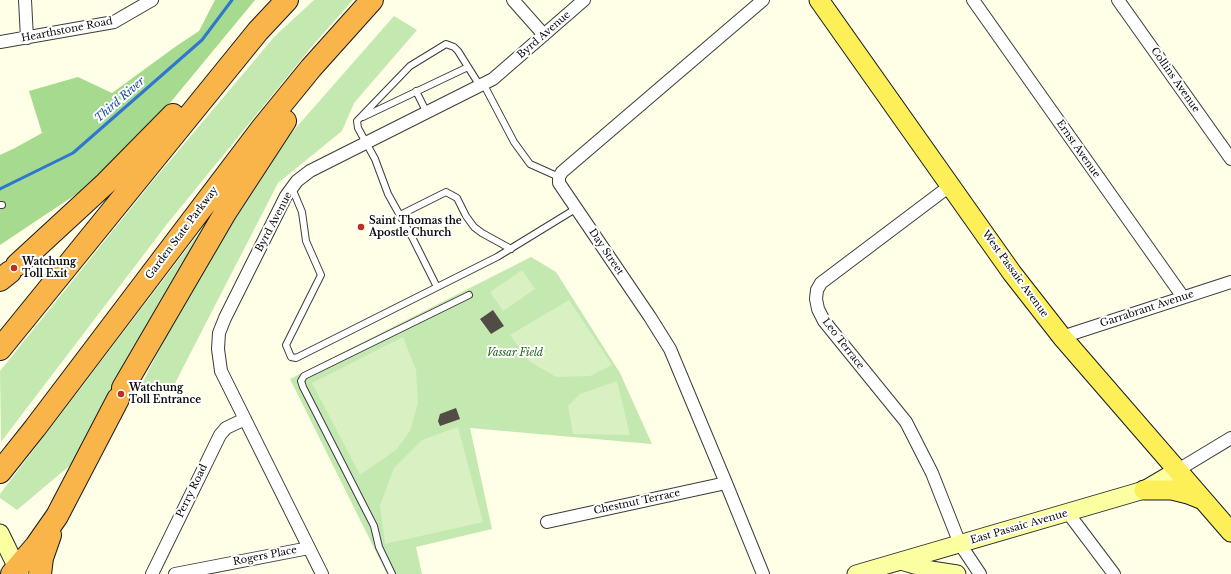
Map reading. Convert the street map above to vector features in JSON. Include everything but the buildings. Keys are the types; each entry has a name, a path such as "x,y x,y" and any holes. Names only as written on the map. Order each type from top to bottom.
{"highway":[{"path":"9,272 141,148 287,0"},
{"path":"40,574 42,558 57,516 120,394 225,212 256,163 366,6"},
{"name":"Garden State Parkway","path":"0,472 263,127 311,68 366,6"},
{"path":"0,349 258,31"},
{"path":"16,572 57,516"}],"main road":[{"name":"West Passaic Avenue","path":"819,0 1012,272 1062,337 1231,532"},
{"name":"East Passaic Avenue","path":"856,574 1144,490 1178,470"},
{"path":"1144,490 1172,490 1188,494 1204,501"},
{"path":"0,533 16,572"},
{"path":"901,561 931,570 957,574"}],"street":[{"path":"25,0 27,38"},
{"name":"Hearthstone Road","path":"0,42 114,22 152,0"},
{"path":"514,0 544,35"},
{"name":"Byrd Avenue","path":"322,574 222,371 218,349 219,333 225,318 286,196 297,181 310,171 482,86 493,79 584,0"},
{"path":"560,177 562,172 763,0"},
{"name":"Ernst Avenue","path":"972,0 1183,298"},
{"name":"Collins Avenue","path":"1118,0 1231,159"},
{"name":"Day Street","path":"560,177 559,183 670,349 763,574"},
{"name":"Leo Terrace","path":"951,185 821,283 817,290 816,299 818,310 824,321 906,422 932,474 960,544 980,574"},
{"name":"Garrabrant Avenue","path":"1062,337 1231,282"},
{"name":"Perry Road","path":"152,574 220,435 226,428 245,420"},
{"path":"1178,470 1231,438"},
{"name":"Chestnut Terrace","path":"547,522 726,483"},
{"path":"1068,513 1114,574"},
{"name":"Rogers Place","path":"175,574 308,548"}],"lane":[{"path":"437,287 388,194 375,159 356,124 359,118 410,66 446,44 454,47 482,86 514,142 530,164 560,177"},
{"path":"359,118 468,67"},
{"path":"416,92 427,113"},
{"path":"292,188 302,212 306,241 321,275 286,345 291,357 296,358 511,249 576,208"},
{"path":"400,215 446,192 457,198 466,216 474,227 511,249"},
{"path":"392,574 379,548 374,526 301,381 304,376 469,295"}],"green space":[{"path":"215,0 255,0 117,167 0,245 0,155 42,133 29,91 78,77 112,93 199,31"},
{"path":"314,0 353,0 314,44 167,224 1,442 0,371 152,182 275,36"},
{"path":"394,16 417,30 354,103 342,131 278,183 171,391 140,388 186,296 287,138"},
{"path":"205,225 80,457 17,510 0,498 0,494"},
{"name":"Vassar Field","path":"531,257 556,272 620,373 652,444 470,428 492,529 416,547 422,574 387,574 290,379"},
{"path":"522,270 535,289 503,311 490,292"},
{"path":"569,300 612,365 590,376 556,377 529,361 510,335"},
{"path":"403,337 416,370 418,403 410,431 396,450 360,475 312,383"},
{"path":"617,381 630,435 573,434 568,406 580,394"},
{"path":"458,427 483,522 385,544 380,505 394,468 422,440"}],"waterway":[{"name":"Third River","path":"0,189 73,153 202,40 232,0"}],"place":[{"name":"Saint Thomas the Apostle Church","path":"361,227"},
{"name":"Watchung Toll Exit","path":"14,268"},
{"name":"Watchung Toll Entrance","path":"121,394"}]}
